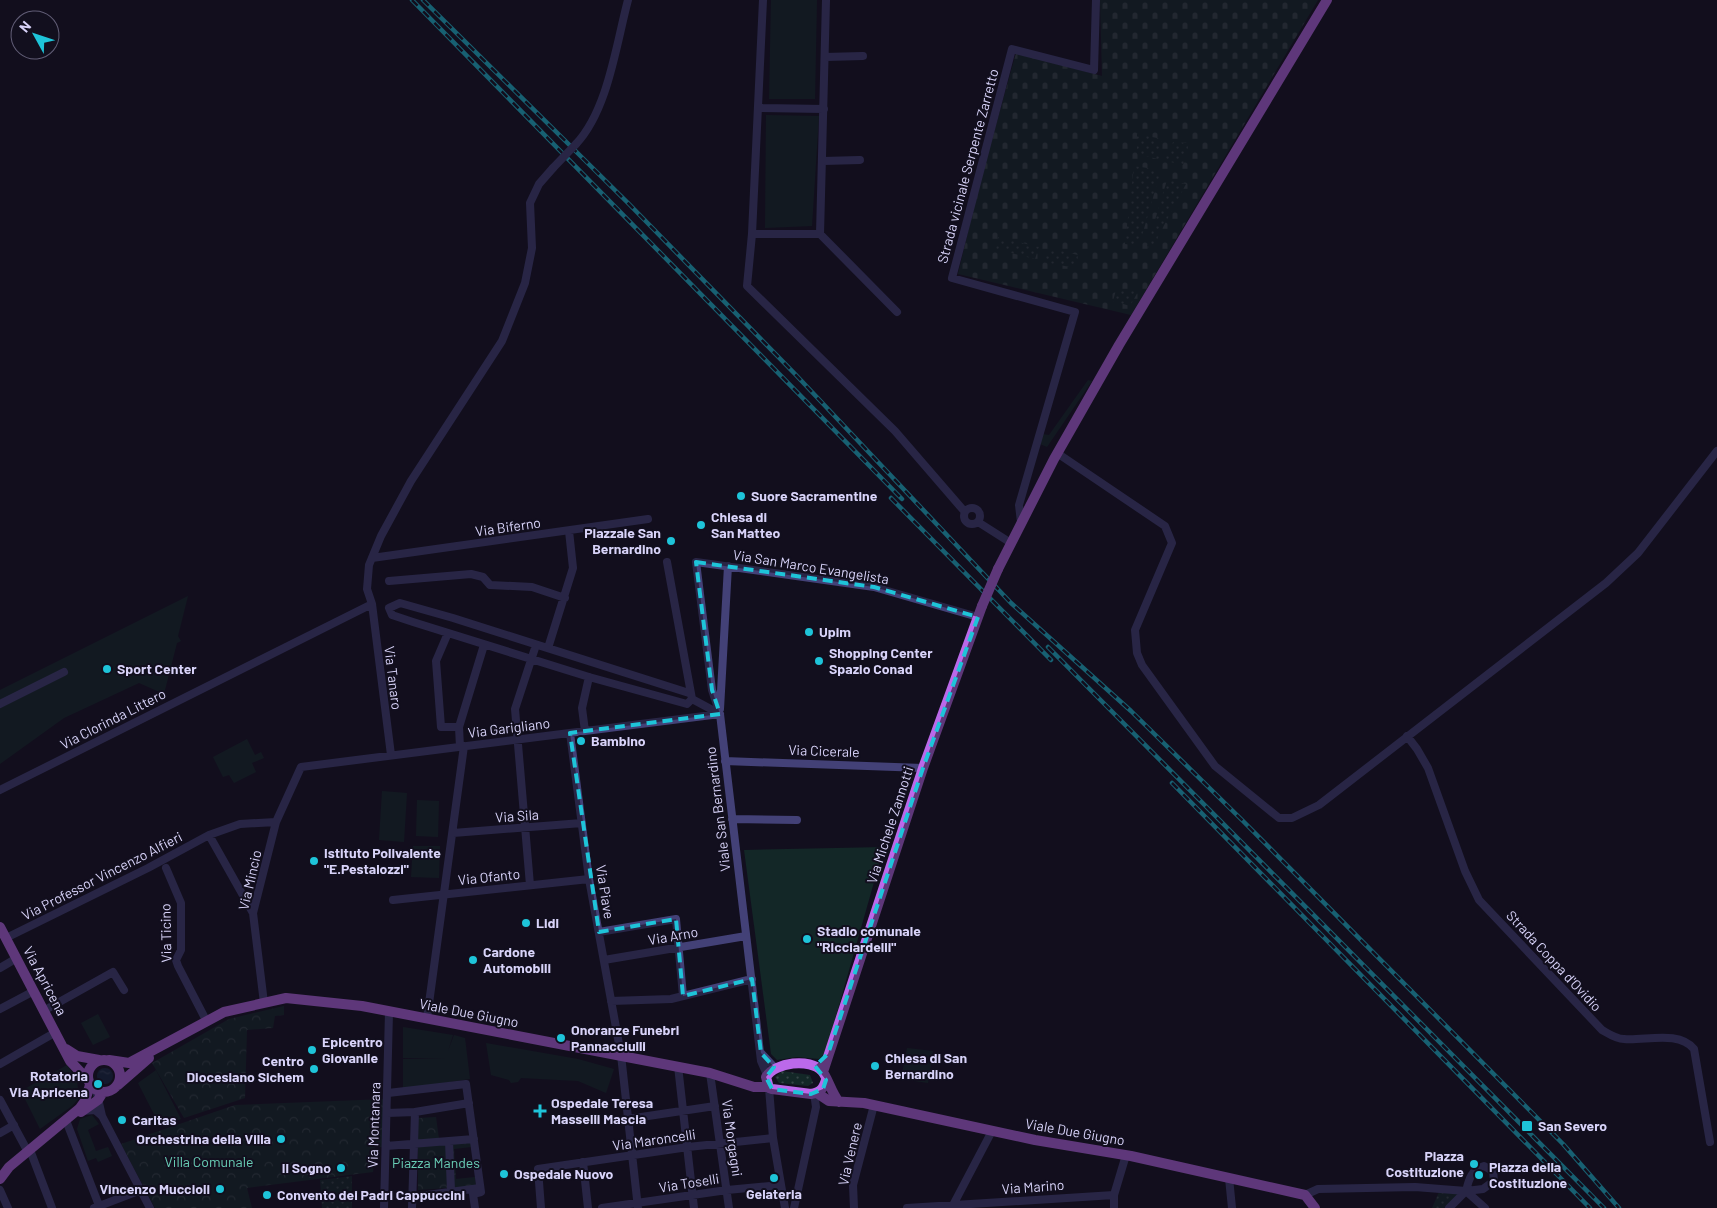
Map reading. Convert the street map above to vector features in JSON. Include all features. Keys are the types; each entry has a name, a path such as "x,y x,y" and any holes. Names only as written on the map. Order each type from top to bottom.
{"main road":[{"name":"Via Michele Zannotti","path":"816,1093 823,1089 828,1054 923,768 982,606 998,569 1057,452 1119,345 1327,0"},
{"name":"Via Apricena","path":"0,927 65,1048 70,1061 95,1089"},
{"name":"Viale Due Giugno","path":"52,1132 82,1111 95,1089 91,1066 104,1060 129,1063 224,1012 286,998 362,1006 428,1018 710,1072 754,1087 768,1081 784,1091 816,1093 829,1101 874,1105 992,1131 1126,1155 1305,1195"},
{"name":"Viale Due Giugno","path":"95,1089 108,1092 170,1042"},
{"path":"65,1048 76,1056 104,1060 120,1070 118,1085"},
{"path":"768,1081 775,1068 792,1063 811,1065 819,1062 828,1054"},
{"path":"811,1065 824,1076 839,1102"},
{"name":"Viale Due Giugno","path":"0,1179 86,1101 95,1089"},
{"path":"1305,1195 1315,1208"}],"street":[{"name":"Via Tanaro","path":"391,755 372,604 367,589 369,565 411,481 502,341 525,283 532,248 530,203 539,184 576,144 596,118 628,0"},
{"path":"763,0 752,234 747,286 895,430 965,512 966,522 971,524 978,522 1011,543"},
{"path":"820,234 826,0"},
{"name":"Strada vicinale Serpente Zarretto","path":"1022,522 1019,505 1075,312 952,278 1012,49 1094,70 1096,0"},
{"path":"825,56 863,56"},
{"path":"758,108 824,109"},
{"path":"823,161 860,160"},
{"path":"752,234 820,234 897,312"},
{"path":"1057,452 1165,526 1172,542 1138,618 1135,630 1137,653 1142,665 1215,766 1279,818 1292,818 1305,813 1606,582 1643,546 1717,451"},
{"path":"965,512 970,508 978,510 980,517 978,522"},
{"name":"Via Biferno","path":"372,558 569,532 648,519"},
{"path":"548,648 573,568 569,532"},
{"path":"389,608 392,614 448,633 588,677 687,704 691,696 667,562"},
{"name":"Via San Marco Evangelista","path":"696,562 874,587 978,617"},
{"name":"Viale San Bernardino","path":"696,562 712,690 720,714 761,1061 768,1081"},
{"path":"372,604 389,608 400,603 548,648 691,696 720,714 728,566"},
{"path":"390,581 470,574 483,577 490,585 532,587 565,598"},
{"name":"Via Clorinda Littero","path":"0,790 372,604"},
{"path":"448,633 436,661 441,727 458,727"},
{"path":"428,1018 453,834 462,746 458,727 484,644"},
{"path":"530,885 515,709 536,645"},
{"path":"0,704 64,672"},
{"path":"585,731 582,708 588,677"},
{"name":"Via Garigliano","path":"301,767 516,738 720,714"},
{"name":"Via Piave","path":"570,733 589,879 621,1055 637,1206"},
{"name":"Strada Coppa d'Ovidio","path":"1407,736 1418,749 1428,768 1464,872 1479,900 1602,1030 1621,1039 1678,1039 1688,1042 1694,1049 1710,1142"},
{"name":"Via Cicerale","path":"725,761 923,768"},
{"name":"Via Mincio","path":"264,1003 253,913 276,822 301,767"},
{"path":"732,819 797,820"},
{"name":"Via Professor Vincenzo Alfieri","path":"6,938 148,868 209,835 240,824 276,822"},
{"name":"Via Sila","path":"453,834 582,824"},
{"path":"209,835 253,913"},
{"name":"Via Ticino","path":"166,868 181,903 181,950 176,960 207,1022"},
{"name":"Via Ofanto","path":"393,900 589,879"},
{"path":"599,932 676,919 684,996"},
{"name":"Via Arno","path":"604,960 746,936"},
{"path":"0,968 17,958"},
{"path":"45,1010 113,972 124,990"},
{"path":"611,1002 671,999 752,979"},
{"path":"0,1009 34,990"},
{"name":"Via Montanara","path":"384,1208 389,1012"},
{"path":"0,1064 56,1032"},
{"path":"761,1053 775,1068"},
{"path":"678,1066 694,1208"},
{"name":"Via Morgagni","path":"710,1072 729,1208"},
{"path":"768,1081 773,1138 785,1208"},
{"path":"388,1093 466,1084 481,1192 474,1194 475,1208"},
{"path":"95,1089 102,1116 150,1208"},
{"path":"794,1208 816,1107 816,1093"},
{"path":"0,1100 29,1151 52,1208"},
{"path":"387,1113 414,1112 469,1103"},
{"name":"Via Venere","path":"854,1208 853,1185 874,1105"},
{"path":"628,1119 683,1109 715,1106"},
{"path":"82,1111 95,1110 102,1116"},
{"path":"412,1208 414,1112"},
{"path":"67,1123 98,1207 141,1190"},
{"path":"0,1133 14,1125"},
{"path":"953,1207 992,1131"},
{"name":"Via Maroncelli","path":"541,1208 538,1169 688,1147 773,1138"},
{"path":"386,1146 474,1140"},
{"path":"449,1141 452,1191"},
{"path":"1114,1208 1114,1195 1126,1155"},
{"path":"582,1162 588,1208"},
{"path":"1229,1178 1232,1208"},
{"name":"Via Toselli","path":"602,1208 637,1206 727,1190 781,1185"},
{"path":"1305,1195 1318,1189 1438,1187 1466,1191 1485,1208"},
{"path":"412,1197 480,1188"},
{"path":"0,1190 8,1208"},
{"path":"1449,1208 1466,1191"},
{"name":"Via Marino","path":"907,1208 1008,1205 1114,1195"}],"highlighted area":[{"path":"696,562 874,587 978,617 923,768 828,1054 815,1066 826,1080 823,1089 811,1094 772,1089 766,1077 774,1067 761,1053 752,979 683,996 676,919 599,932 589,879 570,733 720,714 712,690"}],"green space":[{"path":"771,0 817,0 815,99 769,99"},
{"path":"1100,0 1318,0 1131,315 958,274 978,190 1016,53 1102,76"},
{"path":"766,115 819,116 812,226 765,228"},
{"path":"1137,134 1162,139 1158,153 1169,156 1173,142 1189,143 1183,165 1137,154"},
{"path":"1134,166 1161,170 1139,246 1125,244"},
{"path":"1167,180 1186,184 1152,248 1147,247"},
{"path":"998,237 1039,247 1035,259 996,249"},
{"path":"1049,248 1078,255 1075,268 1044,262"},
{"path":"1116,290 1139,290 1130,306 1113,301"},
{"path":"1088,380 1092,381 1047,447 1040,444 1042,434 1049,435"},
{"name":"Sport Center","path":"188,596 178,636 181,641 177,643 164,694 139,683 64,718 0,764 0,690"},
{"path":"247,739 255,755 261,752 264,758 252,763 256,772 234,783 229,775 223,777 213,757"},
{"path":"382,791 407,793 404,842 379,840"},
{"path":"417,800 439,801 438,837 416,836"},
{"path":"413,846 440,846 439,878 411,877"},
{"name":"Stadio comunale \"Ricciardelli\"","path":"884,847 825,1055 819,1059 797,1057 777,1060 771,1054 744,850"},
{"path":"284,1006 284,1015 275,1016 273,1028 247,1030 245,1098 184,1118 152,1063 229,1019"},
{"path":"98,1014 110,1037 93,1045 81,1023"},
{"path":"403,1027 453,1035 448,1051 454,1035 465,1038 470,1079 403,1089 403,1059 446,1058 403,1058"},
{"path":"486,1043 578,1059 614,1069 606,1093 578,1081 521,1078 518,1082 511,1083 509,1080 491,1075"},
{"path":"907,1048 933,1051 928,1083 901,1079"},
{"path":"67,1065 77,1080 79,1098 72,1106 40,1129 21,1091"},
{"path":"156,1070 181,1119 160,1126 138,1083"},
{"path":"782,1071 810,1075 813,1083 808,1086 779,1083 775,1077"},
{"name":"Villa Comunale","path":"386,1099 385,1147 375,1147 373,1172 247,1188 252,1208 155,1208 121,1144 235,1105"},
{"path":"92,1115 99,1124 88,1130 96,1151 108,1147 112,1156 98,1162 96,1158 88,1161 77,1129 80,1119"},
{"name":"Piazza Mandes","path":"436,1117 439,1139 470,1136 471,1147 454,1149 456,1179 475,1177 476,1186 418,1190 418,1118"},
{"path":"352,1176 352,1208 322,1208 320,1180"},
{"path":"1439,1192 1460,1193 1444,1208 1432,1208"}],"water":[{"name":"Rotatoria Via Apricena","path":"105,1068 111,1070 113,1076 111,1082 105,1084 99,1082 97,1076 99,1070"}],"railway":[{"path":"412,0 902,499"},
{"path":"423,0 629,204 795,374 1011,603 1131,711 1243,821 1563,1144 1619,1208"},
{"path":"891,498 1051,660"},
{"path":"1048,647 1604,1208"},
{"path":"1172,783 1590,1208"}],"place":[{"name":"Suore Sacramentine","path":"741,496"},
{"name":"Chiesa di San Matteo","path":"701,525"},
{"name":"Piazzale San Bernardino","path":"671,541"},
{"name":"Upim","path":"809,632"},
{"name":"Shopping Center Spazio Conad","path":"819,661"},
{"name":"Sport Center","path":"107,669"},
{"name":"Bambino","path":"581,741"},
{"name":"Istituto Polivalente \"E.Pestalozzi\"","path":"314,861"},
{"name":"Lidl","path":"526,923"},
{"name":"Stadio comunale \"Ricciardelli\"","path":"807,939"},
{"name":"Cardone Automobili","path":"473,960"},
{"name":"Onoranze Funebri Pannacciulli","path":"561,1038"},
{"name":"Epicentro Giovanile","path":"312,1050"},
{"name":"Chiesa di San Bernardino","path":"875,1066"},
{"name":"Centro Diocesiano Sichem","path":"314,1069"},
{"name":"Rotatoria Via Apricena","path":"98,1084"},
{"name":"Ospedale Teresa Masselli Mascia","path":"540,1111"},
{"name":"Caritas","path":"122,1120"},
{"name":"San Severo","path":"1527,1126"},
{"name":"Orchestrina della Villa","path":"281,1139"},
{"name":"Piazza Costituzione","path":"1474,1164"},
{"name":"Il Sogno","path":"341,1168"},
{"name":"Ospedale Nuovo","path":"504,1174"},
{"name":"Piazza della Costituzione","path":"1479,1175"},
{"name":"Gelateria","path":"774,1178"},
{"name":"Vincenzo Muccioli","path":"220,1189"},
{"name":"Convento dei Padri Cappuccini","path":"267,1195"}]}
